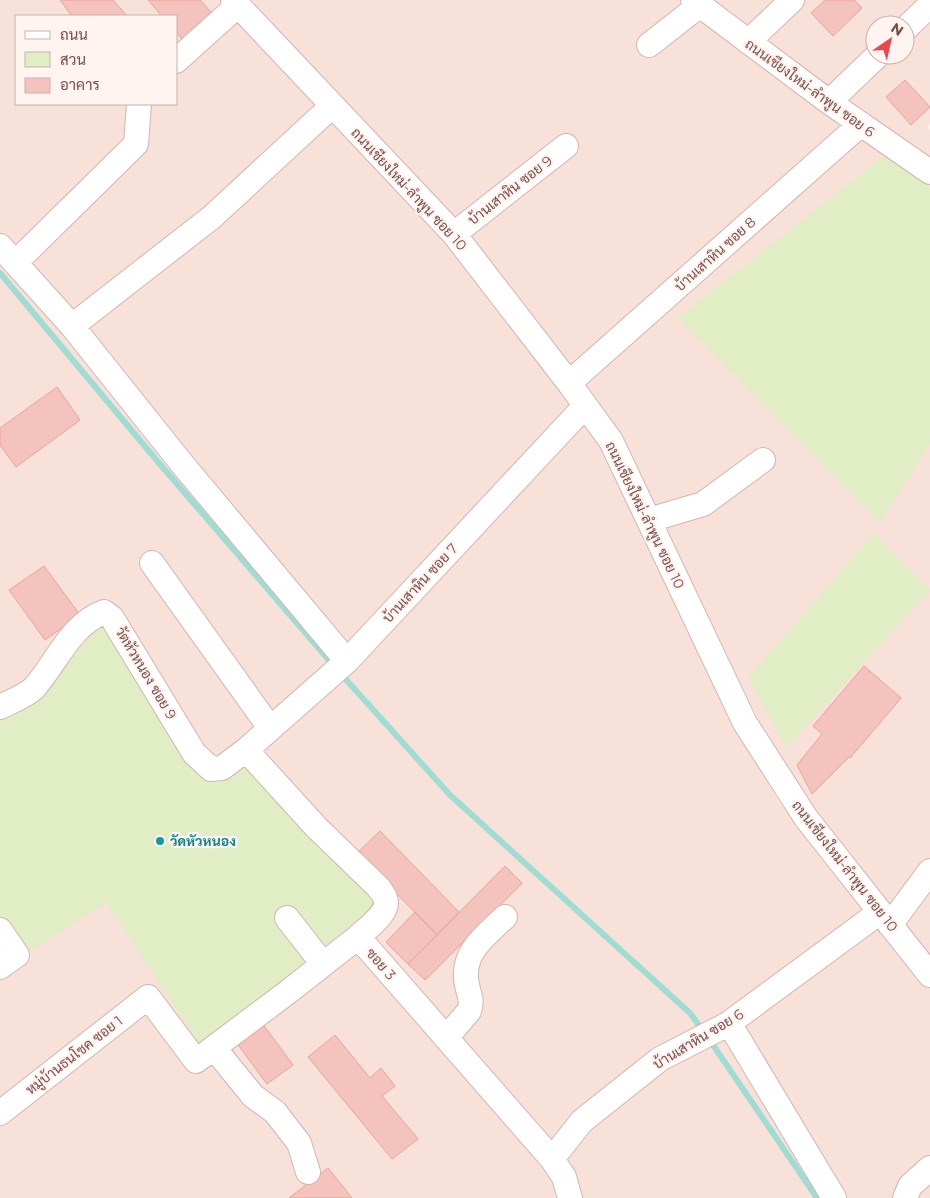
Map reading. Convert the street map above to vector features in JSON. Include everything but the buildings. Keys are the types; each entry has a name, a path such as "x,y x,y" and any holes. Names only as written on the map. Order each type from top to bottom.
{"street":[{"path":"748,42 792,0"},
{"path":"178,59 235,3"},
{"name":"ถนนเชียงใหม่-ลำพูน ซอย 10","path":"235,3 454,234 569,383 611,441 745,723 806,818 930,975"},
{"path":"648,46 696,3"},
{"name":"ถนนเชียงใหม่-ลำพูน ซอย 6","path":"696,3 877,137 930,172"},
{"path":"915,19 930,5"},
{"path":"829,102 868,65"},
{"path":"139,105 136,144 7,254 72,326 183,465 347,661"},
{"path":"72,326 212,217 332,106"},
{"name":"บ้านเสาหิน ซอย 8","path":"569,383 861,124"},
{"name":"บ้านเสาหิน ซอย 9","path":"454,234 566,146"},
{"name":"บ้านเสาหิน ซอย 7","path":"246,750 347,661 585,406"},
{"path":"649,520 703,504 763,460"},
{"path":"152,563 270,728"},
{"name":"วัตหัวหนอง ซอย 9","path":"0,707 32,690 80,626 92,616 104,612 112,618 194,753 211,769 217,769 246,750"},
{"name":"ซอย 3","path":"246,750 316,827 378,887 386,898 386,907 358,937 552,1159 564,1177 570,1198"},
{"name":"บ้านเสาหิน ซอย 6","path":"552,1159 582,1121 660,1059 728,1023 885,919 930,871"},
{"path":"446,1038 469,1012 471,1006 466,974 470,954 474,946 506,916"},
{"path":"287,918 323,964"},
{"path":"0,930 8,961"},
{"path":"308,1172 298,1143 293,1135 275,1112 253,1096 214,1048 358,937"},
{"name":"หมู่บ้านธนโชค ซอย 1","path":"0,1113 148,997 196,1062 214,1048"},
{"path":"728,1023 834,1198"},
{"path":"905,1198 910,1186 930,1168"}],"shaded area":[{"path":"0,0 225,0 447,239 602,446 738,732 779,802 930,986 930,1198 0,1198"},
{"path":"251,0 930,0 930,124 927,127 930,130 930,955 837,842 766,735 615,431 432,197"}],"green space":[{"path":"885,155 930,187 930,444 880,523 678,318"},
{"path":"874,533 930,590 786,748 748,677"},
{"name":"วัดหัวหนอง","path":"103,622 203,777 245,760 378,903 200,1045 106,903 24,955 0,919 0,722 39,697"}],"waterway":[{"path":"0,273 159,463 334,666"},
{"path":"341,674 450,795 690,1013 703,1031"},
{"path":"709,1039 817,1198"}],"place":[{"name":"วัดหัวหนอง","path":"160,841"}]}
